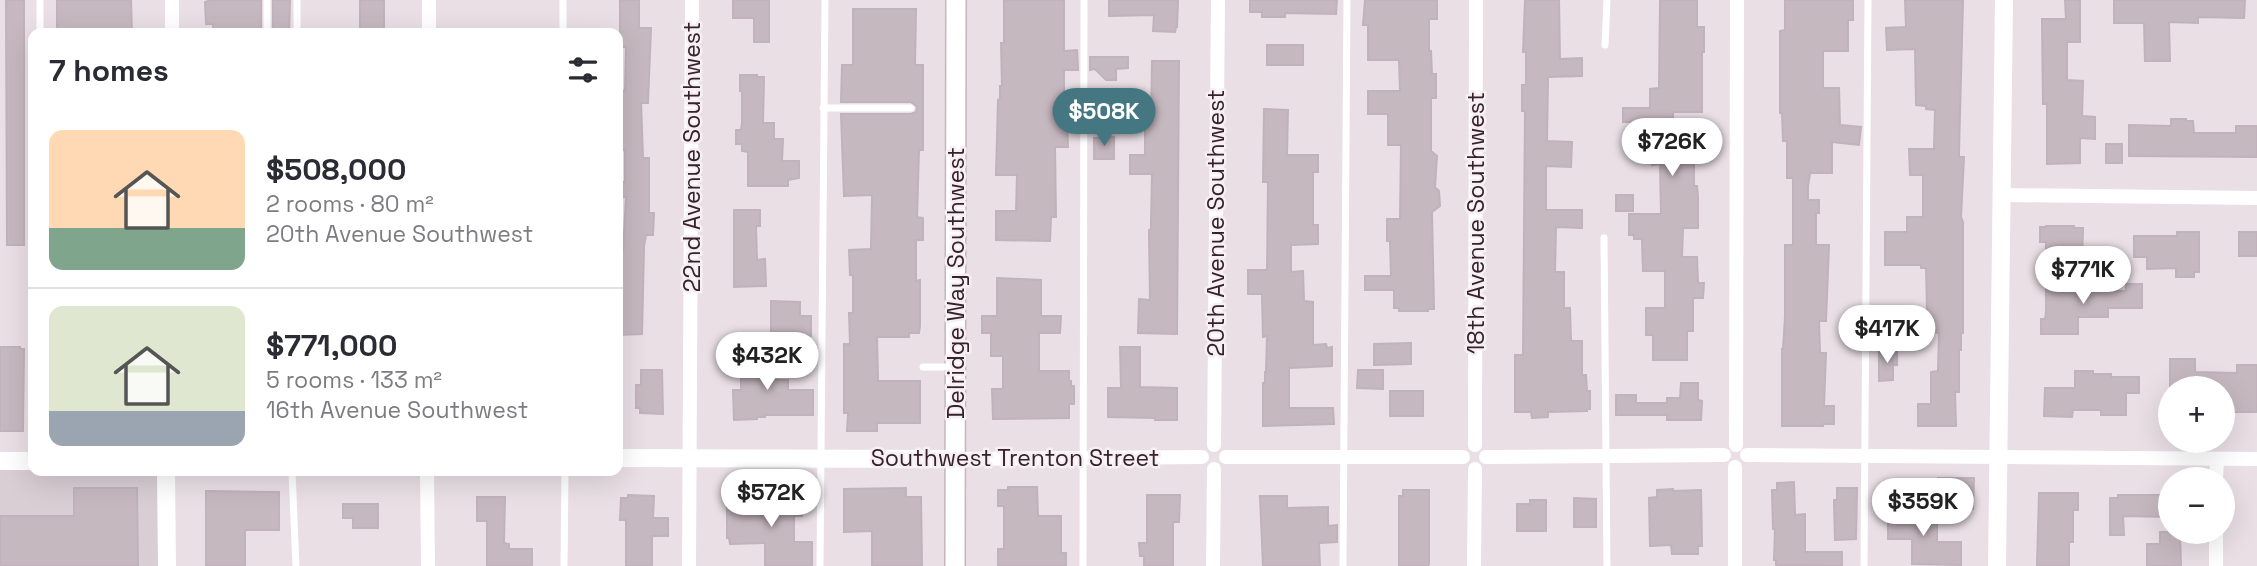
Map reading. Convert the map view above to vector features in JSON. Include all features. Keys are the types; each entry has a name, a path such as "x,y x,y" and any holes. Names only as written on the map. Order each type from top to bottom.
{"main road":[{"name":"Delridge Way Southwest","path":"955,566 956,0"}],"street":[{"path":"172,0 172,28"},
{"path":"429,0 429,28"},
{"name":"22nd Avenue Southwest","path":"689,566 692,0"},
{"name":"20th Avenue Southwest","path":"1214,446 1218,0"},
{"name":"18th Avenue Southwest","path":"1475,446 1476,0"},
{"path":"1736,445 1737,0"},
{"path":"1997,566 2004,0"},
{"path":"2002,195 2257,198"},
{"path":"1736,445 1742,447 1746,456 1744,464 1735,467 1727,464 1724,455 1727,448 1736,445"},
{"path":"1214,446 1222,449 1226,457 1222,466 1214,469 1204,465 1202,457 1205,449 1214,446"},
{"path":"1475,446 1482,448 1486,457 1483,466 1475,469 1466,465 1463,457 1467,448 1475,446"},
{"path":"1486,457 1724,455"},
{"path":"1746,456 2257,459"},
{"name":"Southwest Trenton Street","path":"623,458 1202,457"},
{"path":"1226,457 1463,457"},
{"path":"2217,459 2217,467"},
{"path":"0,461 28,461"},
{"path":"1735,467 1735,566"},
{"path":"1213,566 1214,469"},
{"path":"1474,566 1475,469"},
{"path":"166,476 167,566"},
{"path":"427,476 428,566"},
{"path":"2216,544 2216,566"}],"lane":[{"path":"40,0 40,28"},
{"path":"267,0 267,28"},
{"path":"297,0 297,28"},
{"path":"563,0 563,28"},
{"path":"820,566 825,0"},
{"path":"1083,566 1084,0"},
{"path":"1343,566 1347,0"},
{"path":"1605,45 1607,0"},
{"path":"1864,566 1868,0"},
{"path":"823,108 911,108"},
{"path":"1604,238 1607,566"},
{"path":"923,367 956,367"},
{"path":"292,476 296,566"},
{"path":"564,566 565,476"}],"shaded area":[{"path":"0,461 28,461 28,476 166,476 166,566 0,566"}],"building":[{"path":"6,0 24,0 24,245 7,245"},
{"path":"57,0 131,0 132,28 57,28"},
{"path":"261,0 261,28 213,28 213,24 206,24 205,2"},
{"path":"273,0 290,0 289,28 273,28"},
{"path":"360,0 384,0 384,28 360,28"},
{"path":"620,0 639,0 639,28 651,28 648,103 641,103 643,158 649,158 649,213 654,213 653,235 646,235 644,246 642,334 623,335 626,197 623,197 623,91 626,47 623,47 623,28 620,28"},
{"path":"733,0 769,0 769,42 754,42 754,18 733,18"},
{"path":"1004,0 1064,0 1064,51 1077,50 1078,70 1064,70 1064,122 1067,122 1068,147 1055,147 1056,217 1051,217 1050,241 996,240 996,211 1016,211 1017,175 996,175"},
{"path":"1109,0 1176,0 1175,32 1153,31 1154,15 1109,16"},
{"path":"1250,0 1337,0 1336,14 1285,13 1285,17 1262,17 1262,12 1250,12"},
{"path":"1365,0 1437,0 1437,19 1429,19 1429,51 1432,74 1436,74 1436,98 1431,98 1431,151 1437,156 1435,187 1439,191 1440,206 1432,212 1434,309 1428,311 1399,311 1399,308 1394,308 1394,290 1365,290 1365,276 1391,276 1387,219 1400,219 1401,145 1388,145 1388,114 1368,114 1368,91 1400,91 1399,60 1368,60 1368,25 1363,25"},
{"path":"1525,0 1559,0 1560,59 1582,58 1582,76 1548,77 1547,141 1572,142 1571,167 1546,166 1546,210 1582,210 1582,228 1556,227 1555,272 1564,272 1564,308 1570,308 1571,341 1582,341 1582,375 1586,375 1587,391 1590,391 1590,409 1587,411 1548,412 1548,417 1532,418 1531,412 1515,412 1515,355 1523,355 1525,111 1522,111 1522,85 1526,85 1526,52 1523,52"},
{"path":"1660,0 1697,0 1697,27 1704,27 1702,112 1673,112 1673,153 1694,153 1694,186 1697,186 1698,197 1698,228 1683,228 1682,257 1697,257 1698,283 1704,283 1703,298 1693,298 1693,331 1687,331 1687,360 1653,360 1653,335 1646,335 1646,308 1665,308 1665,271 1643,271 1642,239 1634,239 1634,235 1629,235 1629,214 1661,214 1660,164 1652,165 1652,145 1634,145 1631,122 1623,122 1623,108 1650,108 1650,89 1659,88"},
{"path":"1785,0 1853,0 1853,20 1848,20 1848,51 1823,51 1823,88 1839,88 1840,125 1861,127 1859,145 1832,142 1832,173 1810,173 1808,186 1808,200 1819,200 1819,213 1816,213 1816,245 1829,245 1826,321 1819,321 1820,353 1826,353 1824,406 1834,406 1834,424 1823,426 1782,426 1785,245 1793,245 1793,178 1787,178 1787,141 1783,141 1780,113 1780,31 1785,30"},
{"path":"1905,0 1963,0 1959,157 1964,157 1961,217 1963,333 1959,350 1959,392 1955,392 1956,426 1918,426 1918,404 1931,404 1931,372 1938,371 1939,333 1925,331 1926,268 1921,268 1921,265 1885,265 1885,232 1907,232 1907,217 1923,217 1923,175 1910,175 1909,149 1934,149 1935,110 1916,105 1915,49 1887,50 1886,28 1906,27"},
{"path":"2065,0 2080,0 2080,42 2067,42 2067,80 2083,81 2082,116 2095,117 2095,139 2080,138 2080,163 2047,164 2042,19 2066,19"},
{"path":"2114,0 2245,0 2244,18 2198,17 2198,23 2169,22 2170,61 2145,61 2144,23 2114,23"},
{"path":"853,9 916,9 915,65 923,65 923,150 919,150 917,217 923,218 923,240 916,240 916,281 920,280 919,333 909,333 909,337 877,337 878,381 920,381 920,423 877,423 877,431 847,431 848,413 844,413 844,344 850,344 849,313 853,313 853,275 850,275 849,250 871,249 872,195 844,196 841,114 911,114 916,112 917,107 911,102 841,102 842,65 853,65"},
{"path":"1267,45 1303,45 1303,65 1267,65"},
{"path":"1090,57 1128,57 1128,68 1116,69 1116,80 1106,80 1095,69 1090,70"},
{"path":"1152,61 1179,61 1177,334 1138,333 1139,299 1150,300 1149,230 1152,174 1130,174 1130,155 1145,155 1145,120 1151,120"},
{"path":"740,75 764,77 763,123 774,123 774,139 783,139 782,161 799,161 799,178 788,180 788,186 748,186 748,152 742,151 742,144 736,144 736,130 741,130 742,123"},
{"path":"1264,109 1288,110 1287,155 1318,155 1318,172 1313,172 1313,225 1318,225 1318,244 1291,245 1291,272 1303,271 1304,301 1313,302 1313,345 1326,344 1327,348 1332,347 1332,366 1289,368 1289,408 1333,408 1334,424 1263,426 1267,336 1263,337 1262,294 1248,294 1248,270 1267,270 1268,182 1263,182"},
{"path":"2171,119 2193,121 2194,133 2236,133 2236,126 2257,126 2257,157 2129,156 2129,125 2171,126"},
{"path":"1114,137 1114,159 1094,159 1094,138"},
{"path":"2106,144 2122,144 2122,163 2106,163"},
{"path":"1616,195 1633,195 1633,211 1616,211"},
{"path":"734,210 760,210 760,226 756,226 757,260 765,259 766,286 734,287"},
{"path":"2040,227 2083,228 2082,260 2046,261 2046,242 2040,242"},
{"path":"2177,232 2199,232 2199,272 2194,272 2194,277 2176,277 2176,268 2147,269 2147,257 2134,257 2134,236 2177,236"},
{"path":"2239,232 2257,232 2257,256 2239,256"},
{"path":"997,278 1041,280 1041,316 1061,316 1060,333 1039,333 1039,371 1069,371 1069,381 1071,386 1074,386 1074,404 1069,404 1069,418 993,419 992,389 1003,389 1003,356 991,356 991,333 982,333 982,316 997,316"},
{"path":"2046,284 2079,284 2078,291 2126,291 2126,284 2142,284 2142,308 2108,308 2108,317 2078,317 2078,334 2041,334 2041,319 2045,319 2046,312"},
{"path":"771,301 800,302 800,316 811,316 811,336 771,336"},
{"path":"1411,343 1411,364 1374,365 1374,344"},
{"path":"0,347 24,349 23,431 0,431"},
{"path":"1120,347 1140,347 1140,387 1177,388 1177,420 1108,417 1108,388 1121,388"},
{"path":"741,352 769,352 769,380 788,380 788,390 813,390 813,415 765,415 757,419 734,420 733,390 741,390"},
{"path":"1879,352 1897,352 1897,365 1893,365 1893,380 1879,381"},
{"path":"2170,359 2195,359 2195,372 2237,373 2237,365 2257,365 2257,412 2235,412 2235,376 2170,376"},
{"path":"641,370 662,370 663,414 640,413 640,408 636,408 636,385 641,385"},
{"path":"1358,370 1383,370 1383,389 1357,388"},
{"path":"2075,371 2111,374 2111,377 2139,377 2139,393 2126,393 2126,415 2101,415 2101,410 2073,410 2072,417 2044,416 2045,388 2075,388"},
{"path":"1681,383 1698,383 1698,400 1702,401 1701,420 1667,420 1667,415 1616,415 1616,395 1636,395 1636,403 1667,403 1667,398 1680,398"},
{"path":"1390,391 1423,391 1423,416 1390,416"},
{"path":"1938,478 1974,478 1973,509 1934,508 1934,490 1938,491"},
{"path":"1794,482 1795,515 1805,514 1805,552 1842,552 1842,566 1776,565 1772,490 1777,490 1777,483"},
{"path":"1008,487 1037,487 1038,516 1061,516 1061,553 1066,553 1066,566 998,566 998,549 1004,549 1004,506 998,506 998,490 1008,490"},
{"path":"74,488 137,488 138,566 0,566 0,516 74,516"},
{"path":"906,488 906,497 921,497 922,566 872,566 872,531 844,532 844,489"},
{"path":"1837,488 1857,488 1856,539 1835,540 1834,500 1837,500"},
{"path":"1403,490 1429,490 1428,566 1399,566 1399,496 1403,496"},
{"path":"1657,490 1701,490 1702,546 1698,546 1698,554 1672,554 1671,545 1650,546 1649,498 1657,497"},
{"path":"206,491 279,492 279,530 245,530 245,566 206,566"},
{"path":"778,491 792,491 792,496 800,496 802,516 794,516 794,542 812,542 812,566 765,566 765,543 730,544 727,538 727,503 771,502 771,495 778,495"},
{"path":"2039,493 2078,493 2078,510 2073,510 2073,542 2069,542 2069,566 2037,566"},
{"path":"628,495 654,496 653,518 668,518 668,536 652,536 652,566 626,566 626,520 620,520 621,498 628,498"},
{"path":"1147,495 1180,495 1179,522 1173,522 1173,566 1144,566 1144,556 1140,556 1139,543 1147,543"},
{"path":"2118,495 2158,495 2158,517 2123,516 2124,535 2110,535 2110,498 2118,498"},
{"path":"1260,496 1287,496 1287,508 1328,507 1328,526 1337,525 1337,542 1319,543 1320,566 1263,566"},
{"path":"477,497 505,497 504,543 509,544 509,549 532,549 532,566 487,566 487,521 477,521"},
{"path":"1574,498 1596,499 1596,527 1574,527"},
{"path":"1530,500 1546,500 1546,531 1517,531 1517,504 1530,504"},
{"path":"343,504 378,504 378,528 353,528 353,518 343,518"},
{"path":"1888,511 1937,512 1937,542 1961,542 1961,565 1912,564 1912,539 1888,539"},
{"path":"2147,544 2180,544 2181,566 2147,566"}]}
